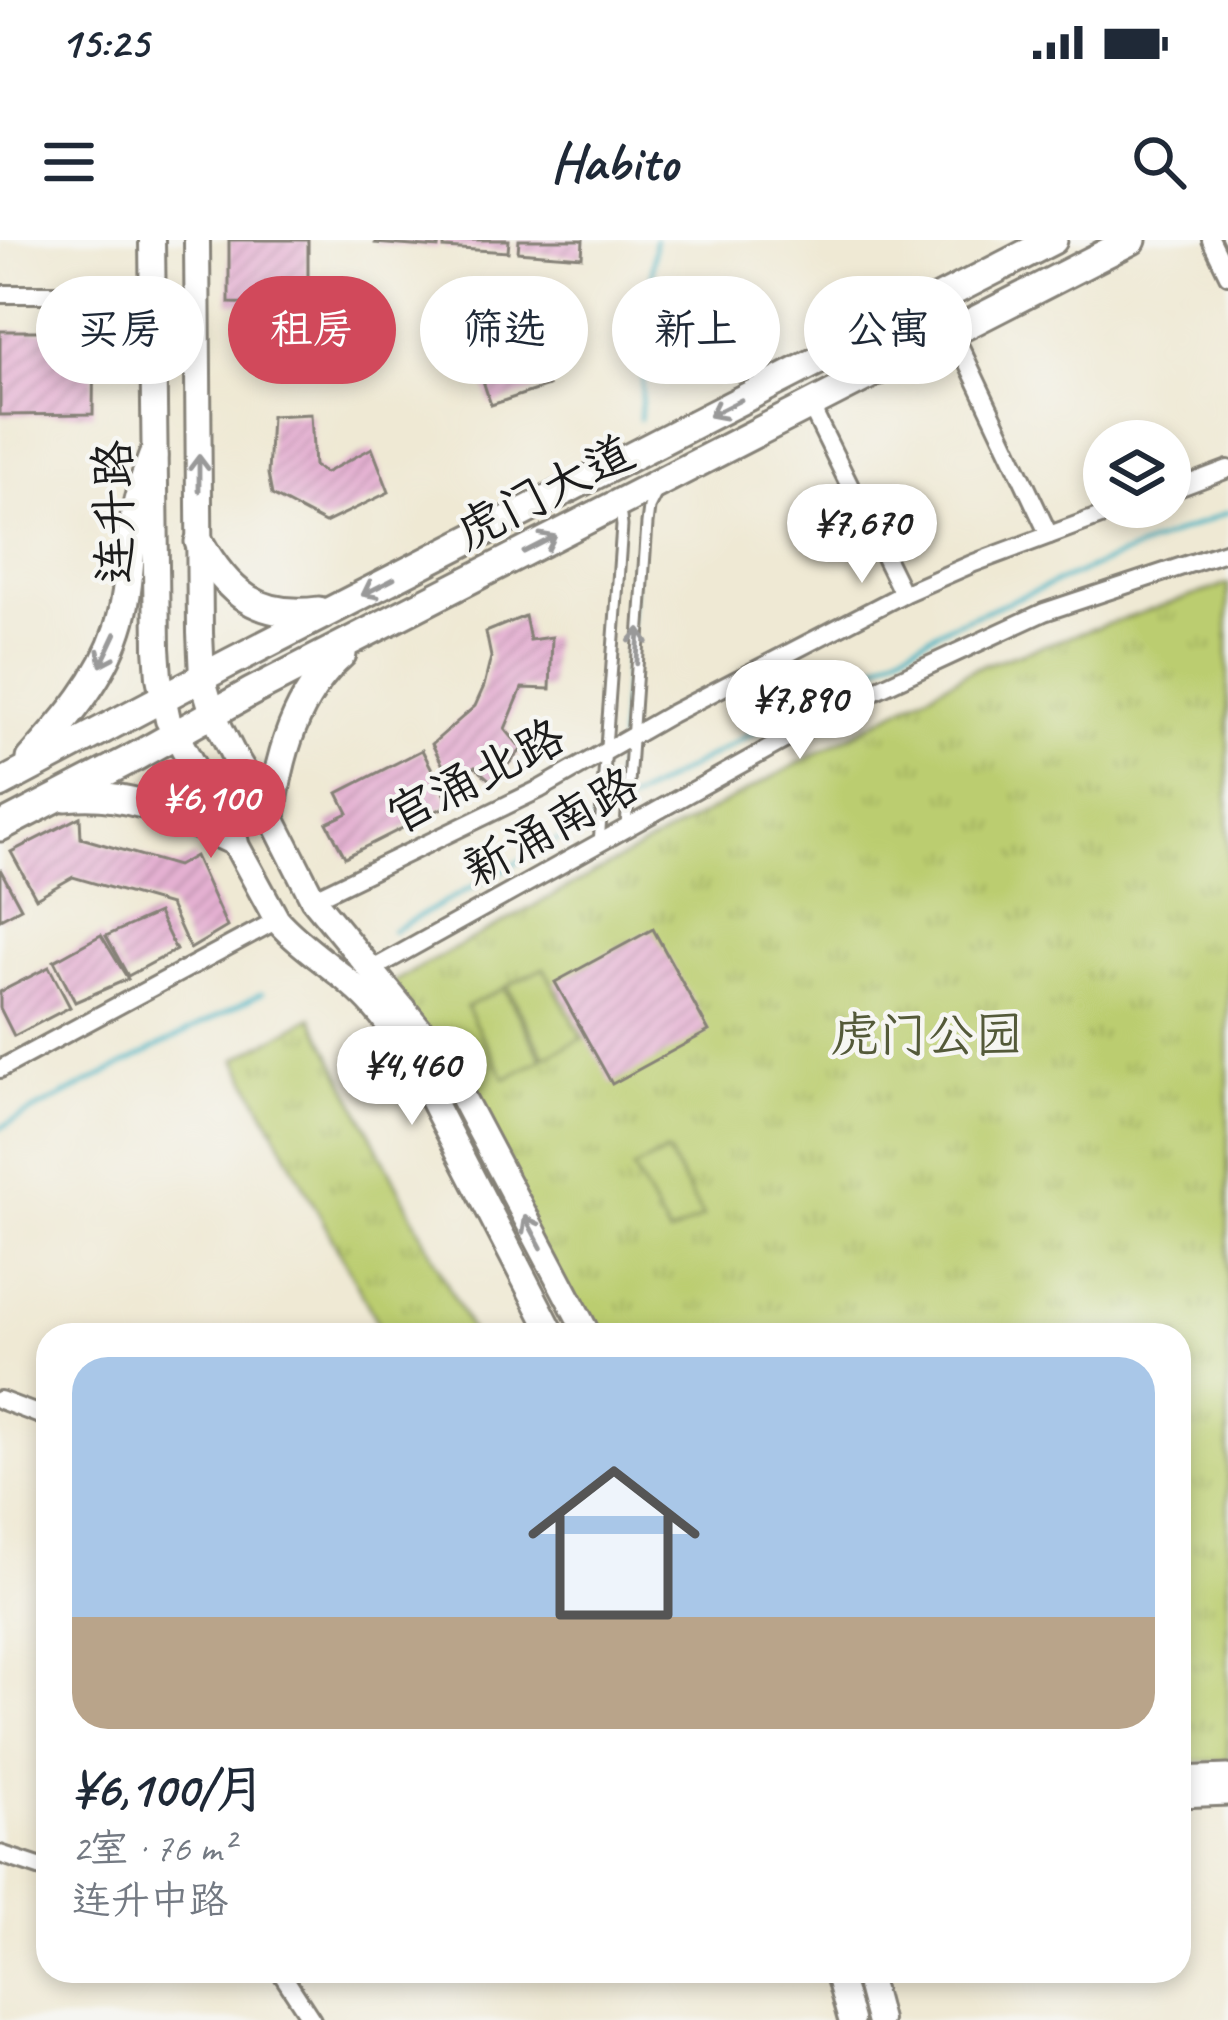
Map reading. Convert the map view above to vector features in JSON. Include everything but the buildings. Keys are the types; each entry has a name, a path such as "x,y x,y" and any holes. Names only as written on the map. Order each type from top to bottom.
{"main road":[{"name":"连升路","path":"152,240 153,276"},
{"name":"连升路","path":"197,240 202,677 213,714 313,899 448,1070 582,1323"},
{"name":"虎门大道","path":"8,780 1054,240"},
{"name":"虎门大道","path":"972,322 1132,240"},
{"name":"连升路","path":"153,384 157,648 162,698 175,735 277,920 372,1003 388,1025 422,1081 547,1323"},
{"name":"虎门大道","path":"0,827 851,384"},
{"path":"8,780 86,693 105,660 119,627 140,489 153,456"},
{"path":"199,542 217,573 240,596 295,614 335,609"},
{"path":"271,816 277,770 298,713 332,663 363,635"},
{"path":"56,798 90,794 132,800 234,841"},
{"path":"840,1983 851,2020"},
{"path":"869,1983 879,2020"}],"street":[{"path":"1211,240 1228,275"},
{"path":"0,294 36,294"},
{"path":"972,372 1049,535"},
{"path":"810,405 903,595"},
{"path":"1191,482 1228,469"},
{"name":"官涌北路","path":"313,899 540,789 903,595 1083,522"},
{"name":"新涌南路","path":"370,970 627,821 867,694 1043,612 1228,551"},
{"path":"0,1069 277,920"},
{"path":"0,1400 36,1414"},
{"path":"1191,1778 1228,1776"},
{"path":"1191,1796 1228,1794"},
{"path":"0,1854 36,1866"},
{"path":"288,1983 313,2020"}],"lane":[{"path":"627,821 647,524 655,494 667,478"},
{"path":"600,836 622,526 618,514 604,511"}],"green space":[{"name":"虎门公园","path":"1228,584 1228,1760 1191,1762 1191,1323 574,1323 393,982 975,668"},
{"path":"544,968 582,1038 545,1057 507,986"},
{"path":"504,988 542,1059 505,1079 466,1007"},
{"path":"312,1017 467,1323 378,1323 236,1059"},
{"path":"667,1152 703,1217 669,1235 633,1169"}],"waterway":[{"path":"640,419 655,240"},
{"path":"392,931 946,627 1228,512"},
{"path":"620,740 634,560"},
{"path":"614,809 619,751"},
{"path":"0,1128 262,993"}]}
